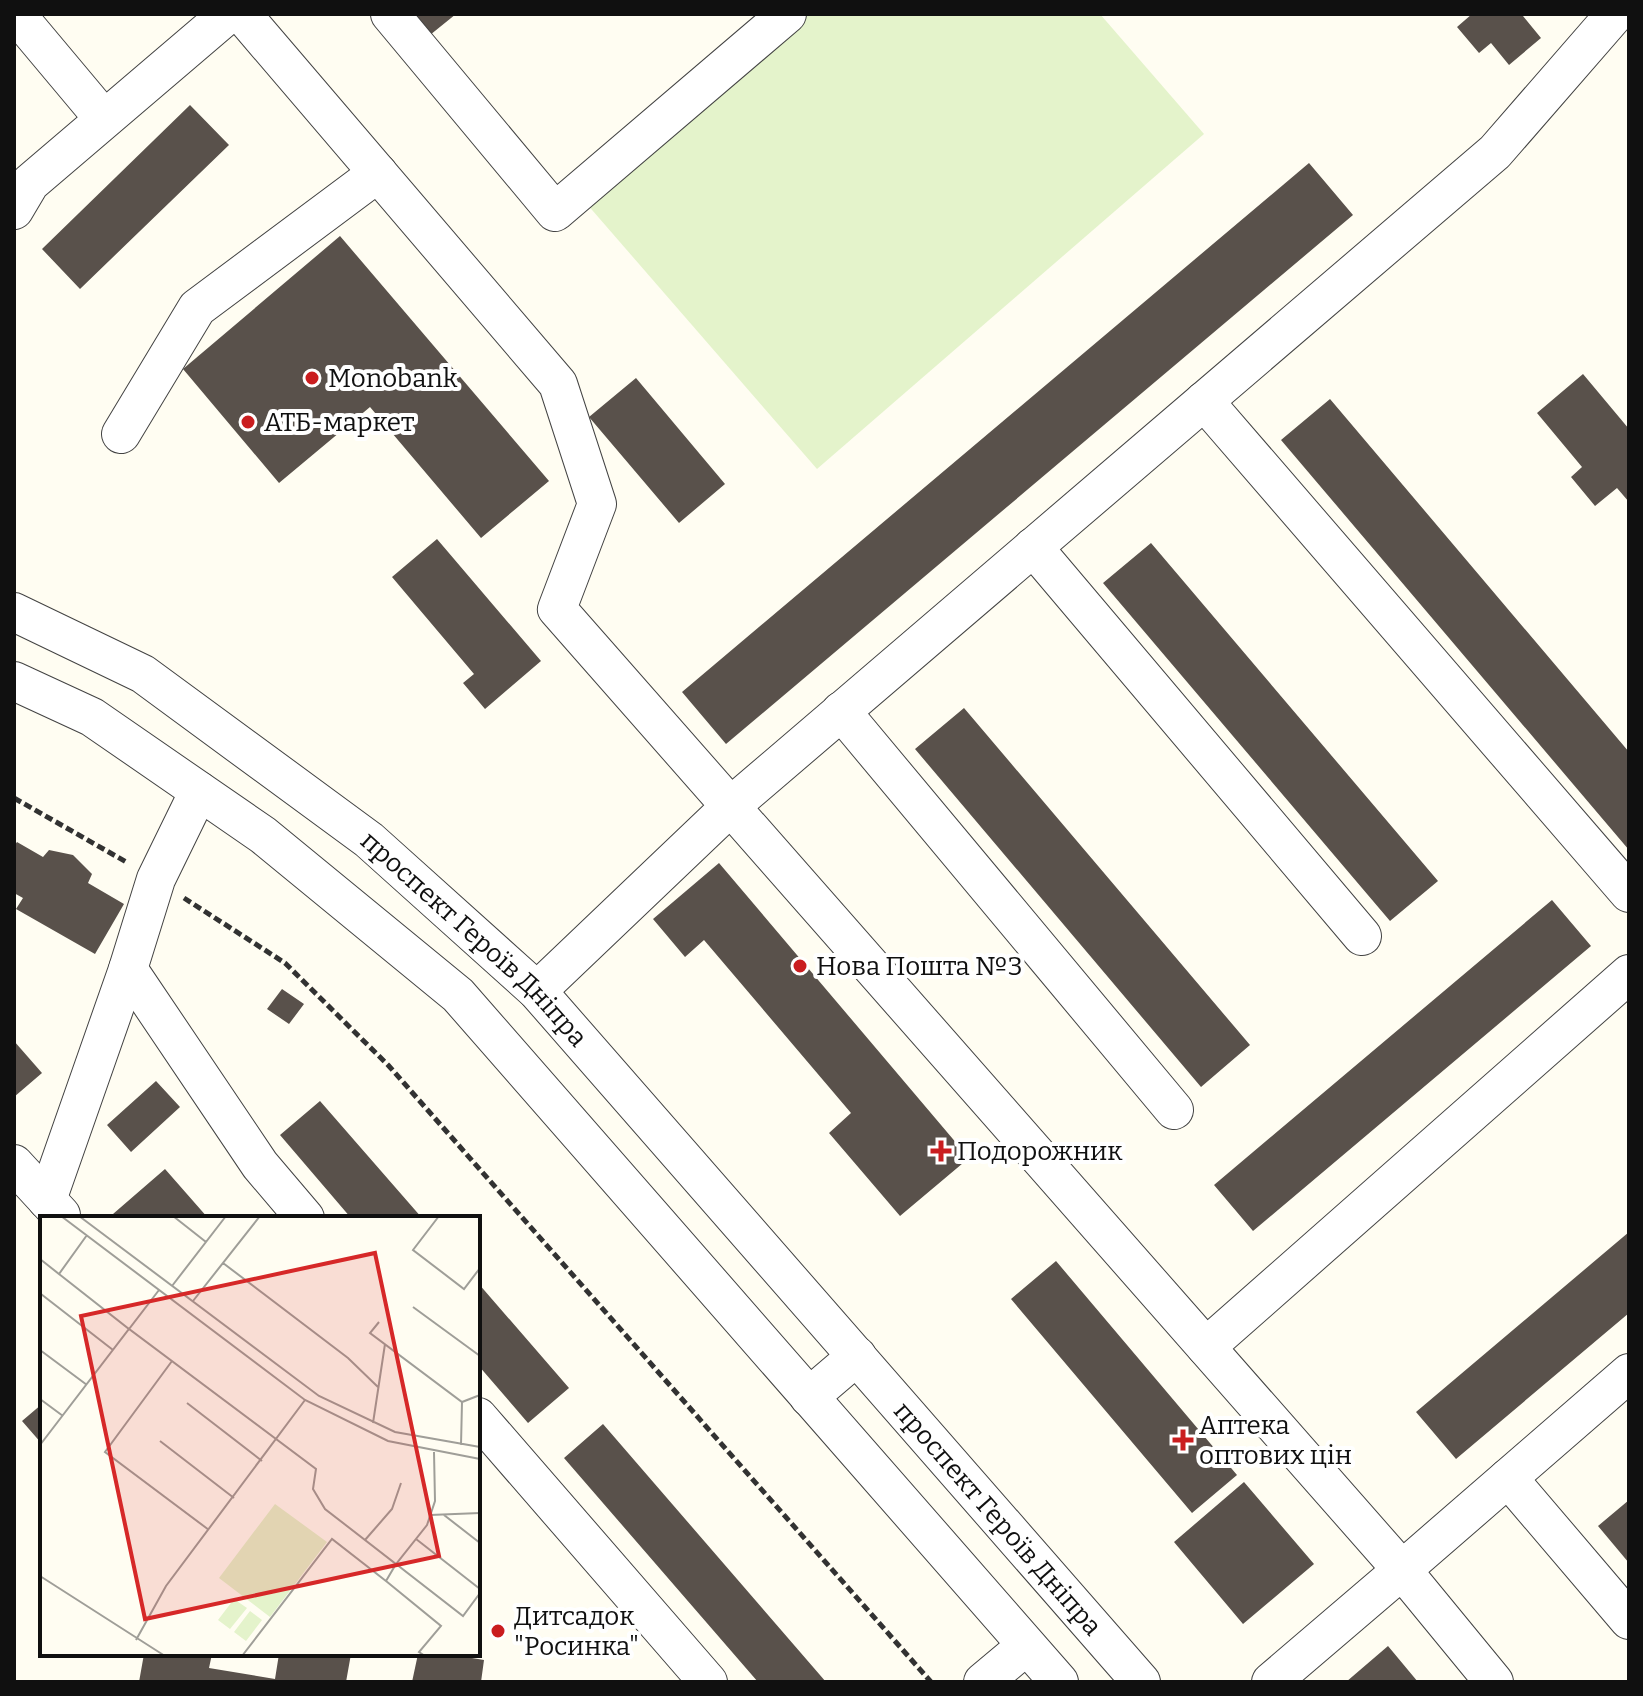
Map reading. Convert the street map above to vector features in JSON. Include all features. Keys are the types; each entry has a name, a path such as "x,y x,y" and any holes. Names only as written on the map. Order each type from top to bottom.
{"street":[{"path":"16,14 104,119"},
{"path":"14,210 30,183 228,14"},
{"path":"242,14 558,384 597,504 557,609 1402,1570 1494,1682"},
{"path":"390,14 555,212 787,14"},
{"path":"537,991 731,806 1495,152 1615,14"},
{"path":"121,434 197,308 378,173"},
{"path":"1204,401 1629,893"},
{"path":"1033,547 1362,936"},
{"name":"проспект Героїв Дніпра","path":"14,612 143,674 369,840 537,991 1141,1682"},
{"name":"проспект Героїв Дніпра","path":"14,681 92,717 263,835 458,995 1059,1682"},
{"path":"841,711 1174,1110"},
{"path":"56,1209 156,879 199,791"},
{"path":"128,969 260,1165 303,1216"},
{"path":"1206,1347 1629,974"},
{"path":"14,1164 56,1209"},
{"path":"809,1397 857,1356"},
{"path":"1271,1682 1629,1373"},
{"path":"480,1419 708,1682"},
{"path":"1508,1478 1629,1620"},
{"path":"983,1682 1026,1646"}],"path":[{"path":"14,798 156,879 285,963 388,1065 931,1682"}],"green space":[{"path":"804,14 1100,14 1204,134 817,469 586,203"}],"building":[{"path":"412,14 456,14 430,35"},
{"path":"1472,14 1525,14 1523,16 1541,38 1509,65 1491,43 1479,53 1457,27"},
{"path":"190,105 229,145 80,289 42,249"},
{"path":"1309,163 1353,215 726,744 682,692"},
{"path":"340,236 549,481 481,538 370,407 279,483 183,369"},
{"path":"1583,374 1629,429 1629,502 1617,488 1595,506 1571,477 1582,467 1537,413"},
{"path":"636,378 725,484 679,523 589,417"},
{"path":"1330,399 1629,752 1629,850 1281,440"},
{"path":"437,539 541,661 485,709 463,683 474,674 392,577"},
{"path":"1151,543 1438,881 1390,921 1103,583"},
{"path":"964,708 1250,1045 1201,1087 915,749"},
{"path":"17,842 43,857 49,850 73,855 92,874 88,883 124,904 95,954 16,909 23,898 14,893 14,846"},
{"path":"719,863 969,1158 900,1216 829,1133 851,1113 704,940 685,957 653,919"},
{"path":"1552,900 1591,946 1253,1231 1214,1185"},
{"path":"282,989 304,1004 289,1024 267,1009"},
{"path":"14,1041 42,1073 14,1097"},
{"path":"156,1081 180,1107 131,1152 107,1125"},
{"path":"320,1101 420,1216 349,1216 280,1135"},
{"path":"165,1169 206,1216 114,1216 113,1214"},
{"path":"1629,1232 1629,1313 1456,1459 1416,1412"},
{"path":"1056,1261 1237,1475 1192,1513 1011,1299"},
{"path":"480,1285 569,1388 528,1423 480,1367"},
{"path":"40,1406 40,1442 22,1421"},
{"path":"603,1424 826,1682 758,1682 564,1458"},
{"path":"1244,1482 1314,1564 1243,1624 1174,1542"},
{"path":"1629,1500 1629,1563 1598,1526"},
{"path":"1388,1646 1418,1682 1346,1682"},
{"path":"144,1656 212,1656 209,1668 275,1679 279,1656 351,1656 346,1682 139,1682"},
{"path":"418,1656 460,1656 484,1660 481,1682 412,1682"}],"place":[{"name":"Monobank","path":"312,378"},
{"name":"АТБ-маркет","path":"248,422"},
{"name":"Нова Пошта №3","path":"800,966"},
{"name":"Подорожник","path":"941,1151"},
{"name":"Аптека оптових цін","path":"1183,1440"},
{"name":"Дитсадок \"Росинка\"","path":"498,1631"}]}
